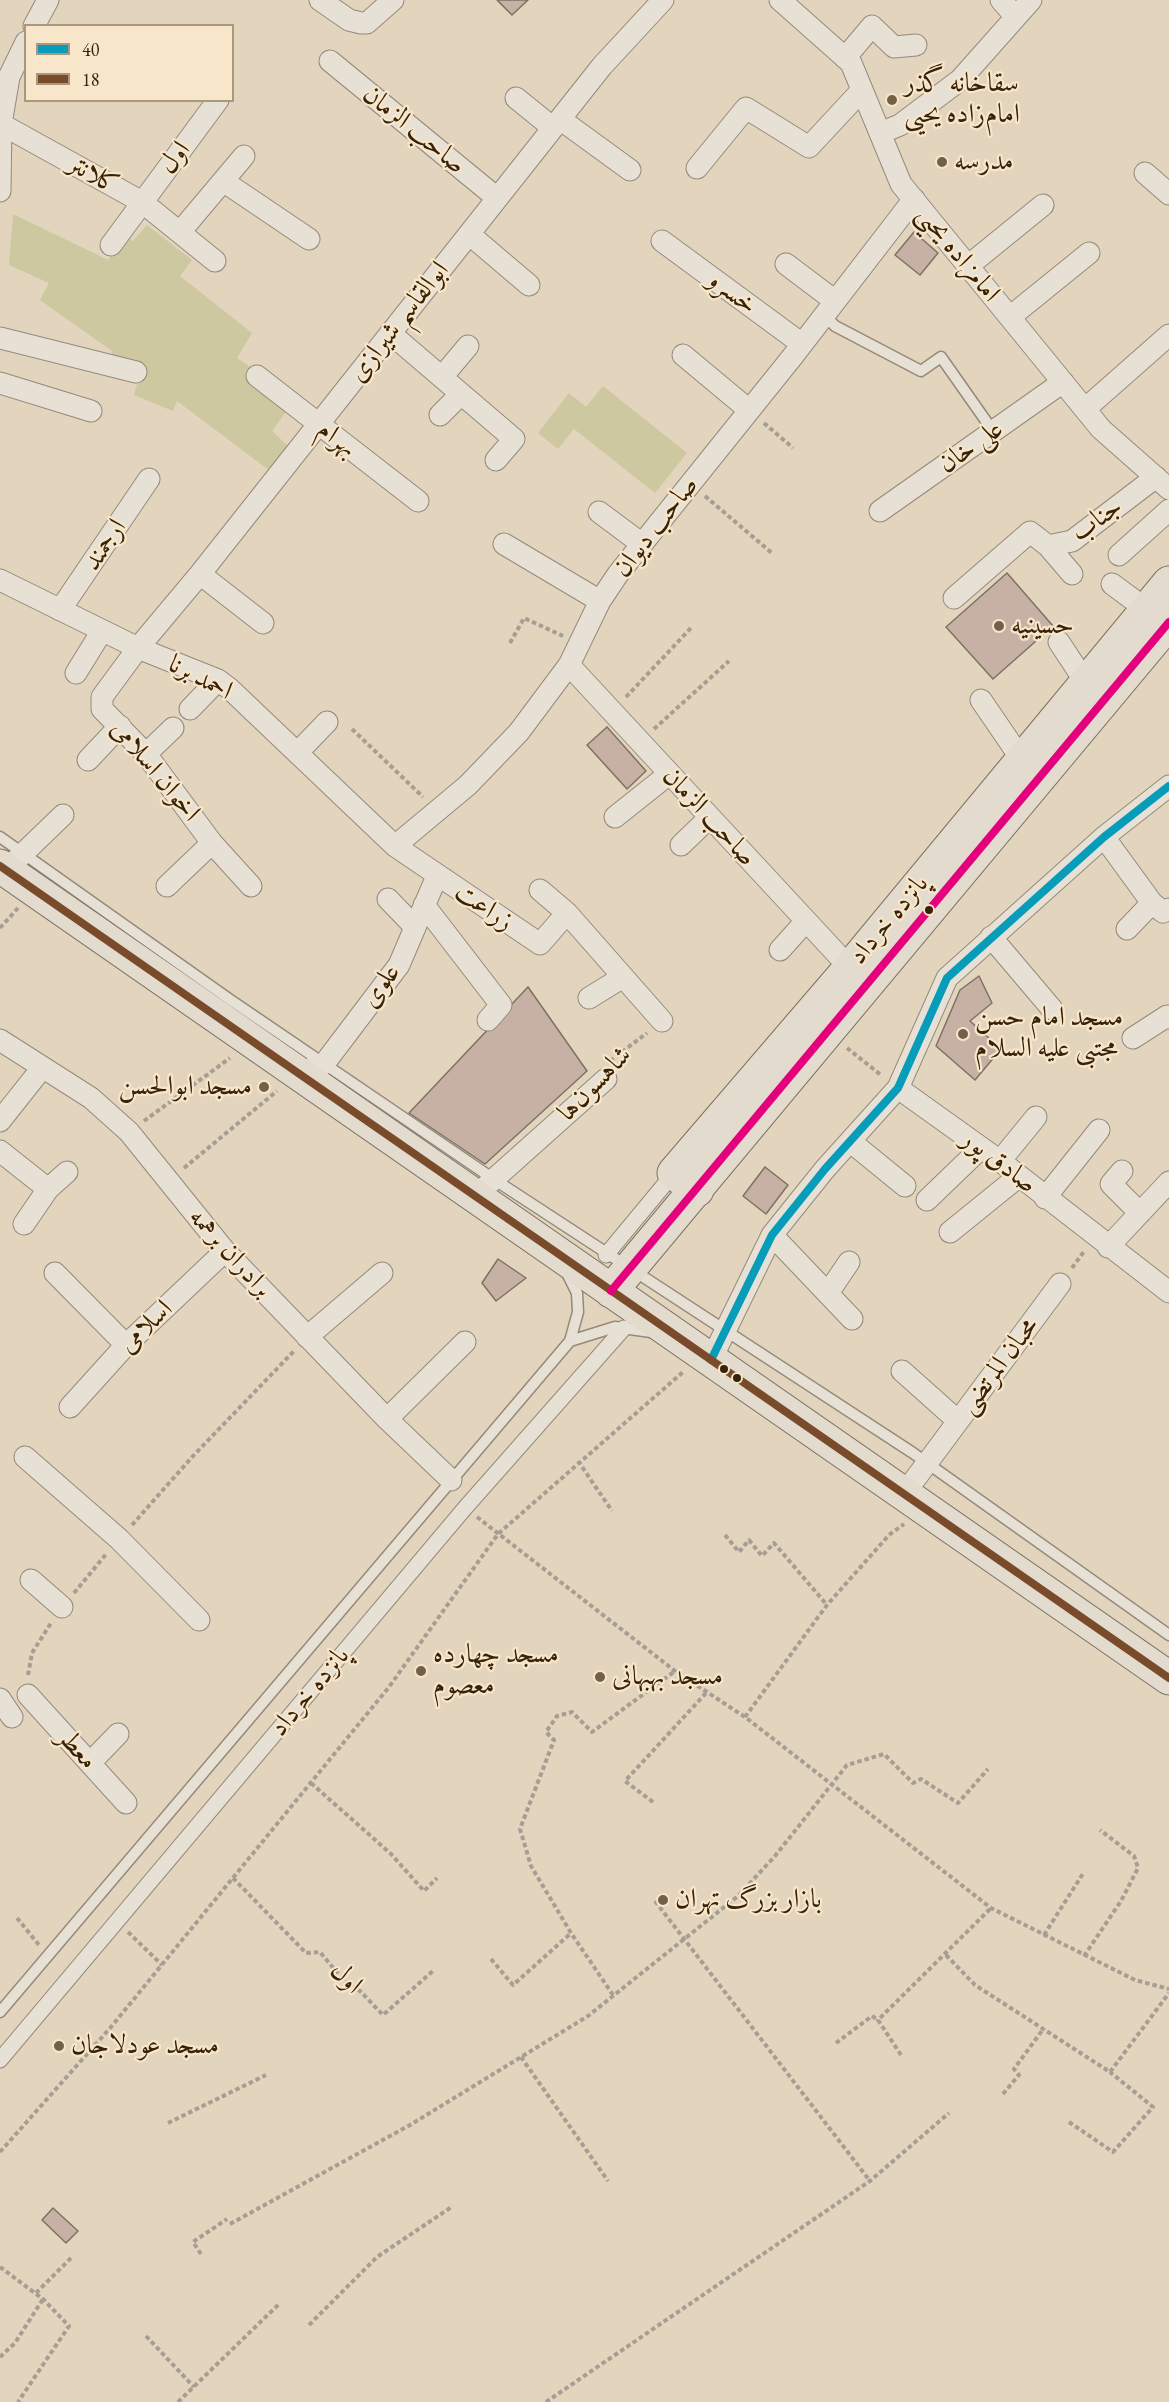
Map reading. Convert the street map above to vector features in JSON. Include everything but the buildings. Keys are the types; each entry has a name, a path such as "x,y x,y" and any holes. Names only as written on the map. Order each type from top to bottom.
{"main road":[{"name":"پانزده خرداد","path":"615,1271 850,968 998,807 1158,616 1169,584"},
{"name":"پانزده خرداد","path":"686,1181 828,1033 998,807 1022,760 1086,683 1158,616"},
{"path":"10,863 251,1040 311,1069 485,1188 555,1252 615,1271 697,1350 1168,1676"}],"street":[{"path":"35,24 48,0"},
{"path":"320,0 349,20 362,23 367,22 393,0"},
{"name":"ابوالقاسم شیرازی","path":"138,648 201,574 602,66 663,0"},
{"path":"880,133 900,125 960,80 1008,8 1031,0"},
{"name":"امامزاده یحیی","path":"793,4 851,63 901,184 1101,429 1162,483"},
{"path":"845,58 872,26 894,47 916,45"},
{"path":"0,190 1,124 5,74 24,45"},
{"name":"صاحب الزمان","path":"330,61 497,198"},
{"path":"697,168 746,108 809,147 862,90"},
{"path":"516,98 630,170"},
{"name":"اول","path":"111,245 217,102"},
{"name":"کلانتر","path":"1,124 142,202 215,261"},
{"path":"180,232 244,156"},
{"path":"1146,173 1169,194"},
{"path":"223,181 309,239"},
{"name":"صاحب دیوان","path":"395,846 468,785 519,732 569,665 600,601 642,544 802,345 914,199"},
{"path":"968,266 1043,205"},
{"path":"469,234 529,285"},
{"name":"خسرو","path":"662,241 802,345"},
{"path":"1010,317 1089,253"},
{"path":"786,264 829,308"},
{"path":"390,333 514,439 496,460"},
{"path":"1085,409 1169,335"},
{"path":"0,338 136,372"},
{"path":"442,377 468,346"},
{"path":"683,355 749,410"},
{"name":"بهرام","path":"257,376 418,501"},
{"name":"علی خان","path":"880,511 1063,382"},
{"path":"0,383 91,411"},
{"path":"440,415 461,394"},
{"name":"ارجمند","path":"60,610 149,479"},
{"name":"جناب","path":"954,598 1030,532 1048,546 1072,541 1162,483"},
{"path":"1119,555 1169,510"},
{"path":"599,512 642,544"},
{"path":"504,544 600,601"},
{"path":"1048,546 1072,574"},
{"path":"201,574 263,623"},
{"name":"احمد برنا","path":"0,580 138,648 218,680 230,688 395,846"},
{"path":"1112,584 1158,616"},
{"path":"76,673 102,631"},
{"path":"1059,642 1086,683"},
{"name":"اخوان اسلامی","path":"138,648 100,703 102,709 146,754 213,843 167,886"},
{"name":"صاحب الزمان","path":"569,665 850,968"},
{"path":"190,710 218,680"},
{"path":"981,700 1022,760"},
{"path":"298,752 327,722"},
{"path":"88,760 120,726"},
{"path":"146,754 173,728"},
{"path":"615,817 669,774"},
{"path":"697,1350 725,1331 772,1235 825,1169 898,1088 947,978 1104,837 1169,786"},
{"path":"10,863 63,814"},
{"path":"681,845 710,818"},
{"path":"1104,837 1160,906 1127,929"},
{"path":"213,843 250,886"},
{"name":"زراعت","path":"395,846 436,876 540,944 567,913"},
{"name":"علوی","path":"311,1069 399,965 436,876"},
{"path":"540,890 567,913 662,1021"},
{"path":"388,898 415,927"},
{"path":"424,905 501,1005 488,1020"},
{"path":"780,950 806,921"},
{"path":"992,937 1052,1009"},
{"path":"589,998 623,977"},
{"path":"1133,1038 1167,1016 1169,1018"},
{"name":"برادران برهمه","path":"0,1040 92,1098 129,1132 167,1182 225,1251 387,1419 451,1480"},
{"path":"0,1121 42,1068"},
{"name":"شاهسون‌ها","path":"485,1188 606,1079"},
{"name":"صادق پور","path":"898,1088 1000,1161 1101,1242 1169,1292"},
{"path":"1000,1161 1036,1117"},
{"path":"1045,1198 1099,1130"},
{"path":"851,1142 905,1186"},
{"path":"927,1200 981,1148"},
{"path":"0,1150 48,1189"},
{"path":"1122,1171 1111,1184 1140,1213"},
{"path":"24,1224 48,1189 67,1172"},
{"path":"950,1232 1018,1177"},
{"path":"1101,1242 1140,1213 1169,1182"},
{"path":"772,1235 852,1319"},
{"name":"اسلامی","path":"70,1407 126,1345 225,1251"},
{"path":"828,1293 849,1262"},
{"path":"55,1273 126,1345"},
{"path":"307,1337 381,1273"},
{"name":"محبان المرتضی","path":"914,1501 927,1463 1060,1284"},
{"name":"پانزده خرداد","path":"0,2060 465,1508 624,1328"},
{"path":"387,1419 465,1342"},
{"path":"902,1371 958,1421"},
{"path":"26,1457 119,1539 199,1620"},
{"path":"31,1580 62,1607"},
{"name":"معطر","path":"28,1695 126,1803"},
{"path":"90,1763 118,1734"}],"lane":[{"path":"829,308 836,326 921,371 941,357 993,431"},
{"path":"0,837 10,863 311,1069"},
{"path":"485,1188 615,1271 725,1331 927,1463 1169,1635"},
{"path":"555,1252 577,1293 578,1312 570,1341"},
{"path":"570,1341 594,1332 624,1328 697,1350"},
{"name":"پانزده خرداد","path":"0,2012 570,1341"}],"path":[{"path":"749,410 793,448"},
{"path":"691,483 773,554"},
{"path":"510,643 524,618 578,643"},
{"path":"611,712 691,628"},
{"path":"639,742 729,661"},
{"path":"352,729 438,811"},
{"name":"شاهسون‌ها","path":"606,1079 604,1065 662,1021"},
{"path":"828,1033 898,1088"},
{"path":"129,1132 251,1040"},
{"path":"167,1182 311,1069"},
{"path":"1060,1284 1101,1242"},
{"path":"28,1695 28,1673 32,1653 62,1607 193,1455 307,1337"},
{"path":"0,2152 111,2027 390,1687 498,1534 697,1350"},
{"path":"578,1461 612,1511"},
{"path":"745,1717 827,1605 889,1535 914,1501"},
{"path":"498,1534 675,1671 745,1717 991,1908 1135,1980 1169,1991 1110,2072"},
{"path":"725,1535 739,1552 749,1540 762,1556 774,1543 827,1605"},
{"path":"613,1995 571,1933 531,1866 520,1829 554,1740 546,1732 557,1716 572,1712 592,1732 675,1671"},
{"path":"653,1802 625,1781 707,1692"},
{"path":"230,2224 410,2125 588,2016 738,1896 775,1856 829,1784 847,1765 884,1754 913,1783 921,1779 958,1803 988,1768"},
{"path":"311,1783 390,1854 424,1891 436,1878"},
{"path":"1084,1956 1121,1901 1138,1868 1134,1856 1100,1830"},
{"path":"1044,1935 1084,1872"},
{"name":"اول","path":"233,1878 306,1953 320,1952 344,1982 360,1991 383,2015 434,1970"},
{"path":"655,1901 685,1937 870,2181"},
{"path":"878,2020 991,1908"},
{"path":"17,1918 48,1955"},
{"path":"117,1921 162,1965"},
{"path":"491,1959 513,1985 571,1933"},
{"path":"946,1955 975,1985 1110,2072 1153,2107 1113,2152 1069,2122"},
{"path":"836,2043 872,2016 878,2020 901,2055"},
{"path":"1003,2094 1019,2075 1014,2069 1044,2028"},
{"path":"522,2057 608,2181"},
{"path":"168,2123 266,2075"},
{"path":"546,2402 870,2181 949,2113"},
{"path":"309,2325 377,2257 453,2205"},
{"path":"201,2254 193,2242 227,2219"},
{"path":"36,2293 72,2257"},
{"path":"0,2266 43,2299 69,2326 18,2402"},
{"path":"0,2357 15,2343 43,2299"},
{"path":"178,2402 279,2304"},
{"path":"146,2336 194,2387"}],"shaded area":[{"path":"13,214 108,260 125,235 133,241 147,225 192,260 180,276 252,333 237,358 256,371 288,409 272,431 290,448 270,471 177,401 173,411 134,395 141,370 109,362 112,351 40,300 49,283 9,265"},
{"path":"603,386 687,453 655,493 574,429 558,449 538,433 569,393 586,407"}],"transit line":[{"path":"611,1291 1169,622"},
{"name":"40","path":"711,1360 772,1235 825,1169 898,1088 947,978 1104,837 1169,786"},
{"name":"18","path":"0,866 1169,1678"}],"place":[{"name":"سقاخانه گذر امام‌زاده یحیی","path":"892,100"},
{"name":"مدرسه","path":"942,162"},
{"name":"حسینیه","path":"999,626"},
{"name":"مسجد امام حسن مجتبی علیه السلام","path":"963,1034"},
{"name":"مسجد ابوالحسن","path":"264,1087"},
{"name":"مسجد چهارده معصوم","path":"421,1671"},
{"name":"مسجد بهبهانی","path":"600,1677"},
{"name":"بازار بزرگ تهران","path":"663,1900"},
{"name":"مسجد عودلاجان","path":"59,2046"}]}
